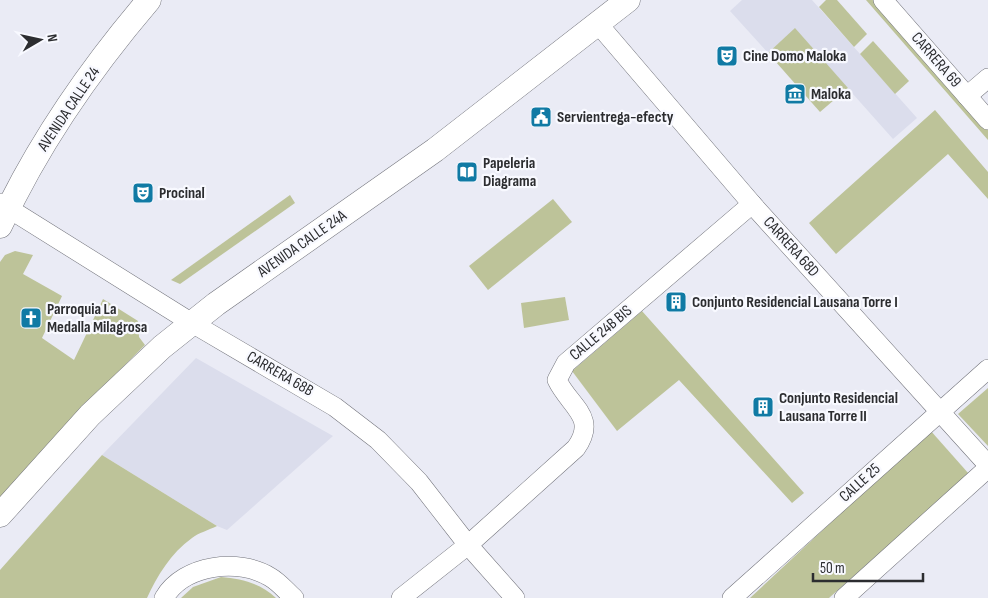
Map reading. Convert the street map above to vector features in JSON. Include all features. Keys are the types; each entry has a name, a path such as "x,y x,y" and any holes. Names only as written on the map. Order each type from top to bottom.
{"main road":[{"name":"AVENIDA CALLE 24","path":"3,212 60,119 92,72 149,0"},
{"name":"AVENIDA CALLE 24A","path":"0,516 90,415 162,347 192,323 435,150 599,25 628,0"}],"street":[{"name":"CARRERA 69","path":"884,0 988,120"},
{"name":"CARRERA 68D","path":"599,25 752,204 988,466"},
{"path":"967,96 988,78"},
{"name":"CALLE 24B BIS","path":"468,544 576,448 584,436 586,427 583,419 557,380 560,370 752,204"},
{"name":"CARRERA 68B","path":"3,212 336,407 378,440 420,482 468,544 515,598"},
{"name":"CALLE 25","path":"732,598 988,369"},
{"path":"844,598 988,466"},
{"path":"401,598 468,544"},
{"path":"164,598 182,580 199,572 220,566 238,566 270,577 294,598"}],"shaded area":[{"path":"742,0 812,0 917,118 893,139 795,29 768,53 730,11"},
{"path":"196,358 333,436 227,530 217,526 102,455"}],"green space":[{"path":"826,0 837,0 867,34 854,47 819,7"},
{"path":"866,0 875,0 988,130 988,140"},
{"path":"795,28 848,88 820,112 768,53"},
{"path":"873,41 909,81 895,94 860,54"},
{"path":"935,110 988,172 988,199 948,154 836,254 809,223"},
{"path":"290,195 295,203 180,284 171,280"},
{"path":"553,199 572,222 488,290 469,266"},
{"path":"15,251 33,255 23,274 62,296 42,338 74,360 103,299 138,321 139,337 145,345 85,405 0,501 0,262 5,255"},
{"path":"565,297 569,320 524,328 521,303"},
{"path":"642,311 804,493 792,503 679,380 617,431 572,371"},
{"path":"988,388 988,446 958,414"},
{"path":"930,430 969,474 829,598 750,598"},
{"path":"102,455 217,526 194,536 184,544 160,573 147,598 0,598 0,570"},
{"path":"221,577 250,583 264,589 276,598 181,598 193,587"}],"place":[{"name":"Cine Domo Maloka","path":"727,56"},
{"name":"Maloka","path":"795,94"},
{"name":"Servientrega-efecty","path":"541,117"},
{"name":"Papeleria Diagrama","path":"467,172"},
{"name":"Procinal","path":"143,193"},
{"name":"Conjunto Residencial Lausana Torre I","path":"676,302"},
{"name":"Parroquia La Medalla Milagrosa","path":"31,318"},
{"name":"Conjunto Residencial Lausana Torre II","path":"763,407"}]}
